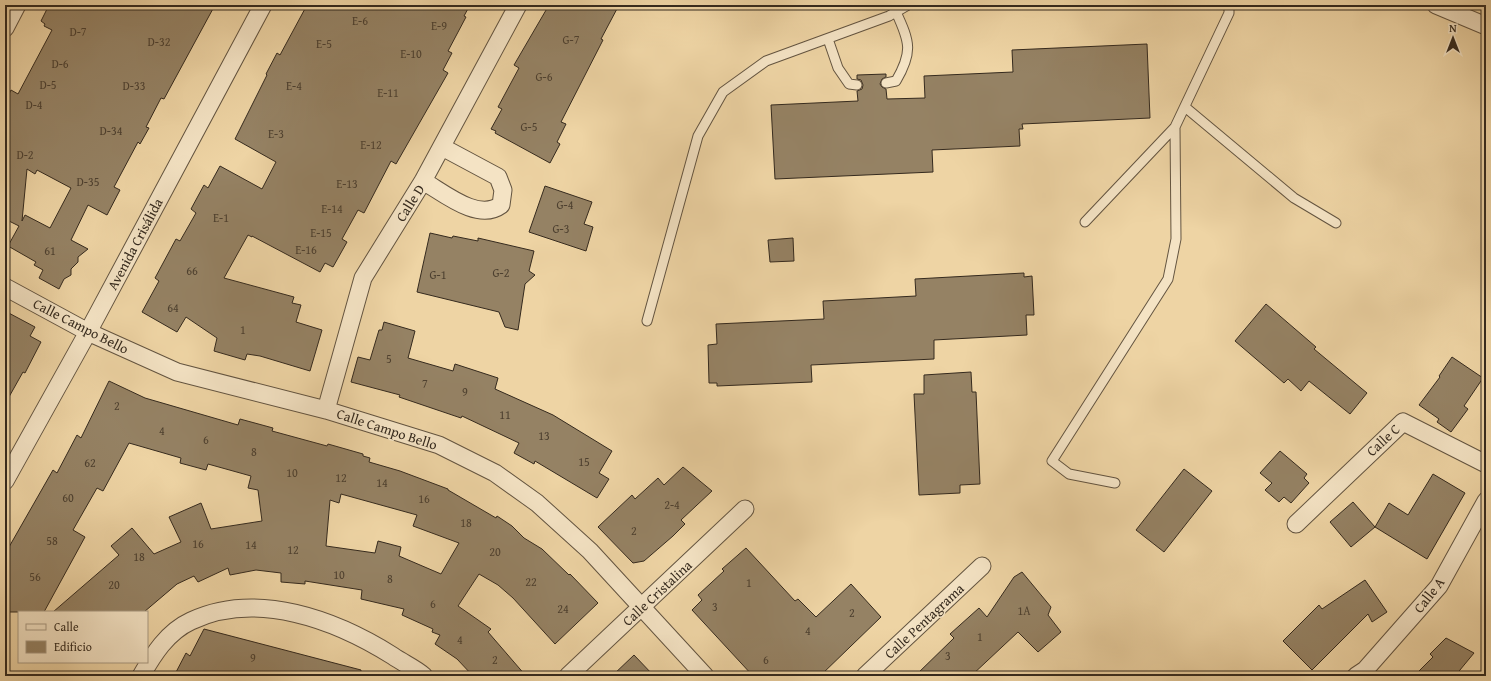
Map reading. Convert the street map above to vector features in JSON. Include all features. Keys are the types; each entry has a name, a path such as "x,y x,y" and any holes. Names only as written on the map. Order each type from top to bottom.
{"street":[{"path":"5,28 17,5"},
{"name":"Avenida Crisálida","path":"5,481 88,332 263,5"},
{"name":"Calle D","path":"326,410 363,278 424,181 518,5"},
{"path":"1436,5 1486,26"},
{"path":"424,181 475,210 490,210 501,205 503,190 498,178 442,147"},
{"name":"Calle Campo Bello","path":"5,288 88,332 177,372 326,410 438,445 495,473 537,503 590,551 705,676"},
{"name":"Calle C","path":"1296,524 1403,422 1486,464"},
{"name":"Calle A","path":"1356,676 1365,670 1439,586 1486,501"},
{"name":"Calle Cristalina","path":"568,676 745,509"},
{"name":"Calle Pentagrama","path":"865,676 982,566"},
{"path":"141,676 154,652 171,635 189,622 218,610 250,607 312,617 368,640 424,676"}],"lane":[{"path":"647,321 698,136 723,92 766,61 828,39 896,12 908,5"},
{"path":"1085,222 1175,127 1229,13 1229,5"},
{"path":"886,83 896,81 907,62 908,42 896,12"},
{"path":"828,39 838,68 849,84 857,85"},
{"path":"1185,107 1294,198 1336,223"},
{"path":"1115,483 1069,474 1052,462 1168,279 1176,239 1175,127"}],"building":[{"path":"49,5 215,5 164,99 161,98 146,127 149,128 140,144 138,142 114,187 120,190 107,215 88,205 71,240 88,249 78,257 78,262 71,269 71,275 64,279 59,289 39,278 43,270 34,265 36,262 8,246 19,226 5,219 5,102 11,90 18,94 52,30 44,26 45,24 41,21","holes":["27,169 35,174 37,170 71,188 50,228 25,215 22,221"]},
{"path":"307,5 470,5 464,16 466,17 448,51 452,53 443,70 448,73 396,164 391,161 364,213 358,210 342,239 347,242 333,267 325,263 320,272 248,235 224,278 294,297 292,303 301,305 296,322 322,330 310,371 260,356 247,354 245,360 214,351 217,338 186,317 177,332 142,312 159,281 155,278 176,239 180,241 196,213 191,209 204,185 208,188 220,166 262,189 276,162 235,139 277,53 280,55"},
{"path":"549,5 619,5 601,39 603,40 561,122 566,124 557,142 560,144 550,163 495,133 496,131 491,129 502,109 498,107 519,68 514,65"},
{"path":"1147,44 1150,118 1022,124 1023,129 1019,129 1020,146 932,150 933,172 775,179 771,105 858,101 857,91 862,89 863,85 861,80 857,79 857,75 886,74 886,77 882,79 880,84 886,89 887,99 925,98 924,76 1013,72 1012,50"},
{"path":"545,186 592,202 584,224 593,227 586,251 529,232"},
{"path":"430,233 452,238 453,236 478,241 478,238 534,251 529,271 535,275 525,284 518,330 505,327 499,312 417,292"},
{"path":"793,238 794,261 770,262 768,240"},
{"path":"1024,273 1024,277 1032,276 1034,315 1026,315 1027,335 934,340 934,359 811,365 812,382 717,386 717,383 709,383 708,345 717,344 716,324 824,319 823,301 916,296 915,279"},
{"path":"1266,304 1316,347 1314,349 1367,393 1350,414 1309,381 1301,391 1288,379 1284,383 1235,341"},
{"path":"5,311 35,327 30,336 41,342 25,373 23,372 5,404"},
{"path":"384,322 415,331 408,358 453,371 455,364 498,378 495,389 553,415 612,451 599,473 609,479 597,498 535,461 534,464 514,453 519,443 462,416 461,418 399,397 400,395 351,382 358,357 370,360 379,330 382,330"},
{"path":"1452,357 1483,378 1464,406 1468,409 1451,432 1437,422 1439,419 1419,405 1440,377 1439,376"},
{"path":"971,372 972,392 976,392 980,484 960,485 960,493 919,495 914,394 924,394 924,375"},
{"path":"109,381 145,398 238,425 240,419 273,428 272,431 363,454 363,456 370,458 369,462 400,471 448,489 496,518 497,516 512,526 524,538 542,549 569,575 570,574 598,603 555,644 513,598 498,585 479,574 458,606 491,629 488,632 526,676 473,676 457,659 435,644 440,635 432,632 433,629 402,615 404,609 361,599 362,590 305,581 305,584 281,582 281,573 256,570 230,575 228,568 198,582 194,576 177,584 145,611 54,611 119,555 111,546 132,528 154,554 181,542 169,517 201,503 211,529 262,521 258,490 248,488 251,476 208,464 206,470 180,463 181,458 129,443 103,491 97,488 73,530 85,537 45,611 5,612 5,554 53,470 57,473 77,435 81,438","holes":["341,494 417,515 413,526 459,543 441,574 399,556 401,547 378,541 375,553 326,546 330,500 339,503"]},
{"path":"1280,451 1307,474 1304,478 1309,483 1291,503 1284,497 1279,502 1265,490 1272,483 1260,473"},
{"path":"683,467 712,491 681,520 685,524 673,536 644,561 633,563 598,527 632,495 635,499 658,478 664,485"},
{"path":"1184,469 1212,491 1164,552 1136,530"},
{"path":"1433,474 1465,493 1427,559 1375,527 1389,503 1408,515"},
{"path":"1353,502 1375,527 1351,547 1330,522"},
{"path":"746,548 795,601 798,599 816,617 851,584 881,617 820,676 753,676 692,610 702,600 698,595 724,571 722,569"},
{"path":"1022,572 1051,607 1048,615 1061,632 1038,652 1018,632 971,676 915,676 954,638 950,634 979,608 987,617 1014,577"},
{"path":"1365,580 1387,612 1372,622 1368,614 1312,670 1283,641 1319,605 1322,609"},
{"path":"204,629 361,670 361,676 174,676 186,653 190,656"},
{"path":"1446,638 1474,653 1455,676 1414,676 1433,657 1430,654"},
{"path":"634,655 654,676 612,676"}]}
